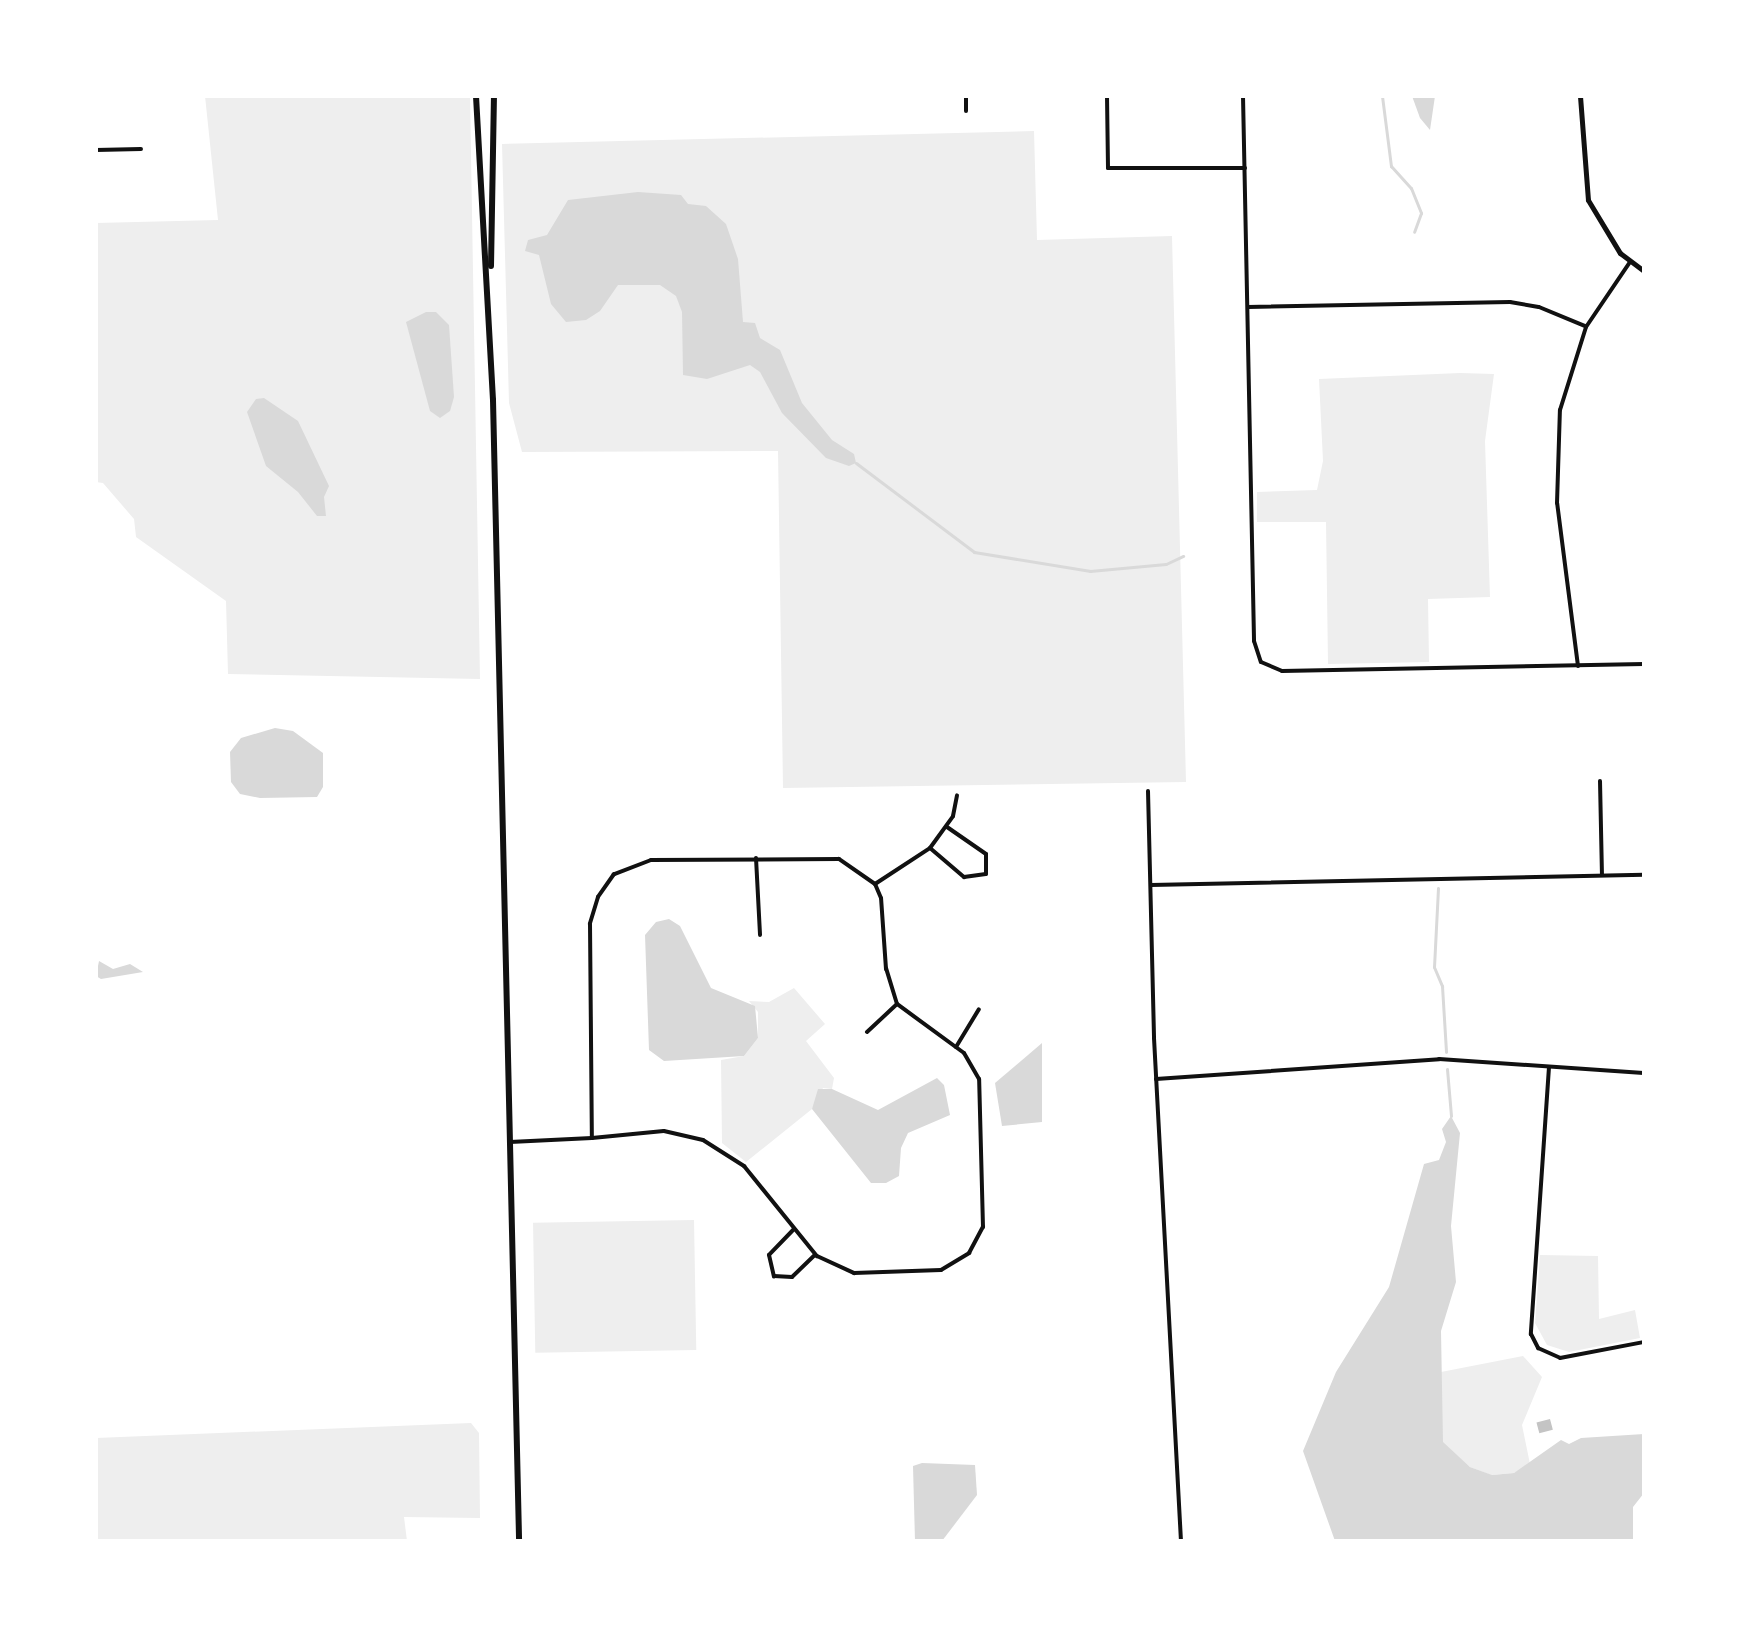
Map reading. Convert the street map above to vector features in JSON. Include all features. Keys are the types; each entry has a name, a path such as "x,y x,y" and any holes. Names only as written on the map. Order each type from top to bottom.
{"main road":[{"path":"476,96 490,281"},
{"path":"494,96 490,281 519,1541"}],"street":[{"path":"966,96 966,111"},
{"path":"1107,96 1108,168 1245,168"},
{"path":"1243,96 1254,641 1261,662 1282,671 1644,664"},
{"path":"1580,96 1588,200 1605,234 1630,262 1644,271"},
{"path":"96,150 141,149"},
{"path":"1578,666 1560,538 1557,445 1567,380 1586,327 1630,262"},
{"path":"1248,307 1510,302 1539,307 1586,327"},
{"path":"1600,781 1602,876"},
{"path":"1148,791 1156,1079 1181,1541"},
{"path":"875,884 930,848 947,827 957,795"},
{"path":"930,848 964,877 986,874 986,854 947,827"},
{"path":"756,858 760,935"},
{"path":"510,1142 592,1138 664,1131 703,1140 744,1166 815,1254 844,1271 886,1273 947,1267 969,1253 983,1227 981,1086 956,1047 897,1004 888,979 884,910 875,884 842,860 651,860 614,874 598,897 590,931 592,1138"},
{"path":"1150,885 1644,875"},
{"path":"867,1032 897,1004"},
{"path":"956,1047 979,1009"},
{"path":"1156,1079 1439,1059 1644,1073"},
{"path":"1549,1066 1529,1310 1531,1334 1542,1351 1566,1358 1644,1342"},
{"path":"794,1229 769,1255 774,1276 792,1277 815,1254"}],"shaded area":[{"path":"205,96 470,96 480,679 228,674 226,601 136,537 134,519 103,483 96,482 96,223 218,220"},
{"path":"1412,96 1435,96 1430,130 1420,118"},
{"path":"1034,131 1037,240 1172,236 1186,782 783,788 778,451 522,452 509,403 502,144"},
{"path":"638,192 681,195 688,204 706,206 726,224 738,259 743,322 755,323 760,338 780,350 802,403 832,440 854,454 856,463 849,466 826,458 782,413 760,372 750,365 707,379 683,375 682,312 676,296 660,285 618,285 600,311 586,320 566,322 551,304 539,255 525,251 528,240 547,235 568,200"},
{"path":"426,312 436,312 449,325 454,397 450,411 440,418 430,411 406,322"},
{"path":"1494,374 1485,441 1490,597 1428,599 1429,662 1328,664 1326,522 1257,522 1257,492 1317,490 1323,461 1319,379"},
{"path":"264,398 298,421 329,486 324,497 326,516 317,516 298,492 266,466 247,412 256,399"},
{"path":"275,728 293,731 323,753 323,787 317,797 260,798 240,794 231,782 230,752 241,738"},
{"path":"669,919 680,926 711,988 755,1006 758,1038 744,1056 664,1061 649,1050 645,935 656,922"},
{"path":"99,961 113,969 130,964 143,972 101,979 96,976"},
{"path":"794,988 825,1024 806,1041 834,1078 832,1089 823,1088 812,1109 746,1162 722,1143 721,1060 744,1056 758,1038 758,1012 749,1001 769,1002"},
{"path":"1042,1043 1042,1122 1002,1126 995,1083"},
{"path":"937,1078 944,1085 950,1115 908,1133 901,1148 899,1176 886,1183 871,1183 812,1109 818,1089 832,1089 878,1110"},
{"path":"1451,1116 1460,1133 1451,1226 1456,1282 1441,1331 1443,1442 1470,1467 1492,1475 1514,1473 1561,1440 1569,1444 1581,1438 1644,1434 1644,1493 1633,1507 1633,1541 1335,1541 1303,1451 1336,1372 1389,1287 1424,1164 1439,1160 1446,1142 1442,1129"},
{"path":"694,1220 696,1350 535,1353 533,1223"},
{"path":"1540,1255 1598,1256 1599,1319 1635,1310 1640,1338 1569,1352 1547,1345 1535,1323"},
{"path":"1523,1356 1542,1377 1522,1425 1530,1464 1514,1473 1491,1475 1470,1467 1442,1442 1441,1372"},
{"path":"471,1423 479,1433 480,1518 404,1517 407,1541 96,1541 96,1438"},
{"path":"922,1463 975,1465 977,1495 942,1541 915,1541 913,1466"}],"building":[{"path":"1550,1419 1553,1430 1539,1433 1536,1423"}],"waterway":[{"path":"1382,96 1391,166 1411,188 1421,213 1414,232"},
{"path":"856,463 974,552 1090,571 1166,564 1183,556"},
{"path":"1438,888 1434,967 1442,986 1446,1052"},
{"path":"1447,1069 1451,1116"}]}
